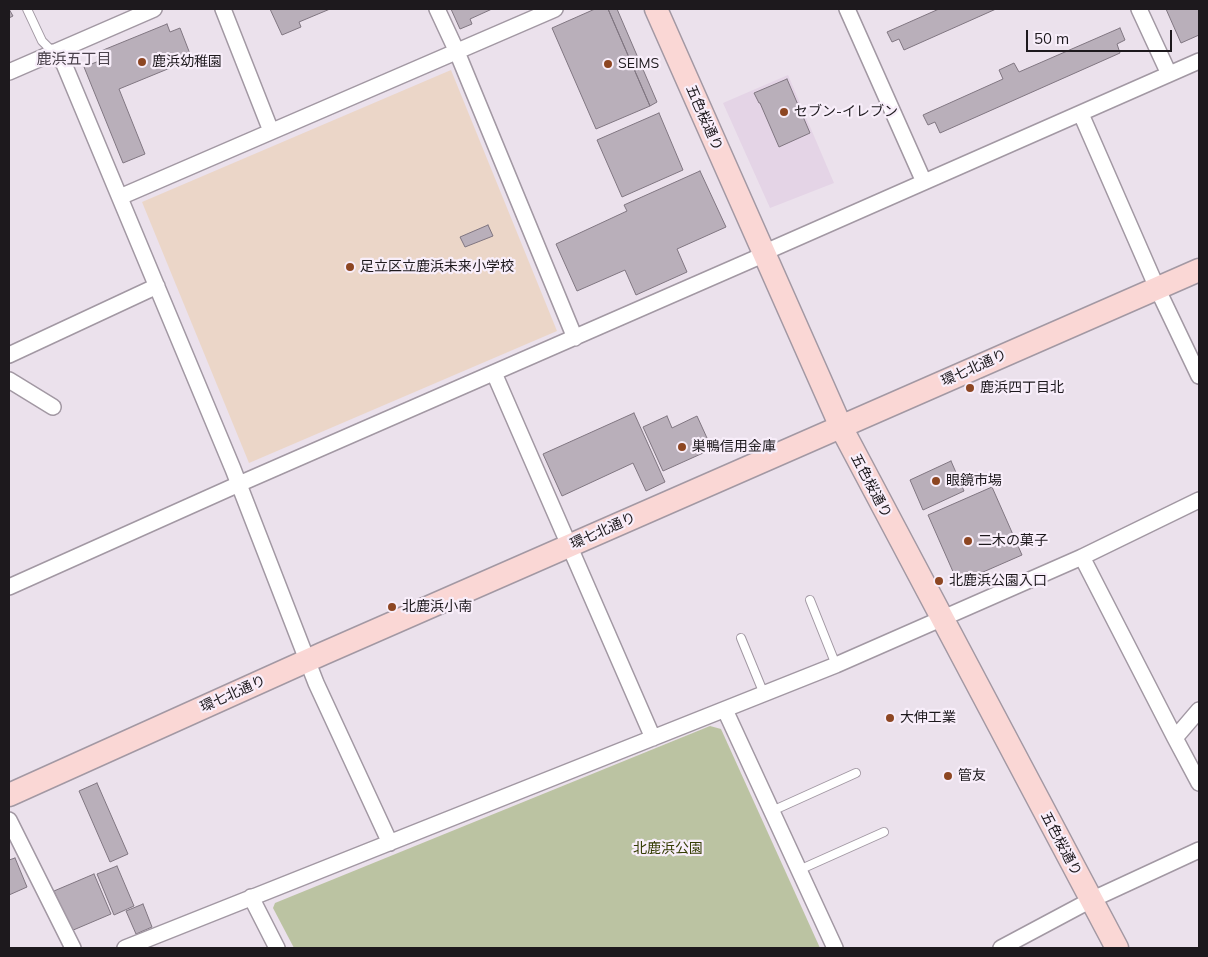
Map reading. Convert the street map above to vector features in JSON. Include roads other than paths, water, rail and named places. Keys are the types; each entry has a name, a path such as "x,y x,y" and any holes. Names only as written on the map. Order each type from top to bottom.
{"street":[{"path":"9,72 154,9"},
{"path":"222,9 271,131"},
{"path":"437,9 457,52 575,338"},
{"path":"120,198 555,9"},
{"name":"五色桜通り","path":"656,9 841,427 1117,948"},
{"path":"846,9 924,182"},
{"path":"1139,9 1169,74"},
{"path":"53,52 64,64 239,484 316,683 390,843"},
{"path":"9,587 1199,61"},
{"path":"1081,114 1156,288 1199,376"},
{"name":"環七北通り","path":"9,795 308,660 1199,270"},
{"path":"9,356 158,286"},
{"path":"494,373 653,738"},
{"path":"9,380 53,407"},
{"path":"124,948 836,665 1082,557 1199,500"},
{"path":"1082,557 1199,783"},
{"path":"725,710 835,948"},
{"path":"1175,738 1199,710"},
{"path":"9,820 73,948"},
{"path":"1001,948 1092,900 1199,850"},
{"path":"251,897 278,948"}],"lane":[{"path":"27,9 42,41 53,52"},
{"path":"810,600 836,665"},
{"path":"741,638 764,694"},
{"path":"772,811 856,772"},
{"path":"799,870 884,832"}],"place":[{"name":"鹿浜幼稚園","path":"142,62"},
{"name":"SEIMS","path":"608,64"},
{"name":"セブン-イレブン","path":"784,112"},
{"name":"足立区立鹿浜未来小学校","path":"350,267"},
{"name":"鹿浜四丁目北","path":"970,388"},
{"name":"巣鴨信用金庫","path":"682,447"},
{"name":"眼鏡市場","path":"936,481"},
{"name":"二木の菓子","path":"968,541"},
{"name":"北鹿浜公園入口","path":"939,581"},
{"name":"北鹿浜小南","path":"392,607"},
{"name":"大伸工業","path":"890,718"},
{"name":"管友","path":"948,776"}],"district":[{"name":"鹿浜五丁目","path":"74,59"}],"park label":[{"name":"北鹿浜公園","path":"668,849"}]}
